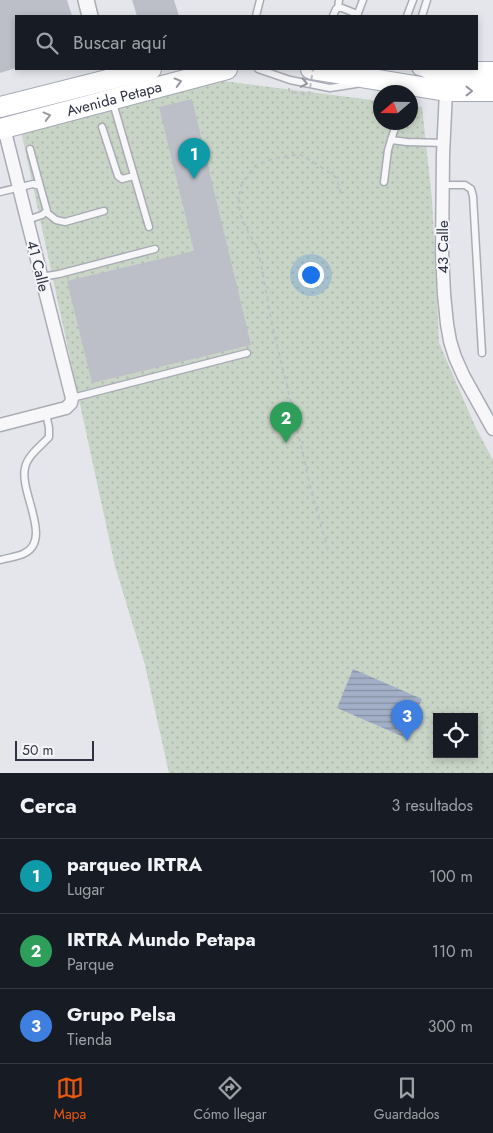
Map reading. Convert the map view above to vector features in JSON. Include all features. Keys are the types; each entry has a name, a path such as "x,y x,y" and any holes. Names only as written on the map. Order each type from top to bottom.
{"main road":[{"name":"Avenida Petapa","path":"2,128 113,86 149,70"},
{"name":"Avenida Petapa","path":"0,107 113,86 221,70"},
{"path":"318,70 446,91 493,91"},
{"path":"435,70 446,72 493,72"}],"street":[{"path":"86,0 90,15"},
{"path":"422,70 438,76 446,91"},
{"name":"43 Calle","path":"446,91 443,261 444,294 450,341 464,377 493,429"},
{"name":"41 Calle","path":"2,128 19,188 72,400"},
{"path":"0,424 66,408 72,400"}],"lane":[{"path":"256,15 260,0"},
{"path":"334,15 338,8 339,0"},
{"path":"338,8 357,15 363,0"},
{"path":"407,15 413,0"},
{"path":"422,15 427,0"},
{"path":"261,70 290,80 330,88 378,80"},
{"path":"113,86 134,176 150,227"},
{"path":"102,127 118,176 122,179 134,176"},
{"path":"384,182 388,150 394,130"},
{"path":"392,140 444,144"},
{"path":"30,149 46,212"},
{"path":"0,192 33,184 40,186"},
{"path":"444,185 465,185 471,189 473,196 482,353"},
{"path":"46,212 56,220 65,222 104,211"},
{"path":"27,220 46,212"},
{"path":"41,276 59,274 155,249"},
{"path":"72,400 247,353"},
{"path":"0,560 24,554 34,546 36,527 25,485 25,467 31,456 49,437 46,413"}],"path":[{"path":"289,92 310,95 312,70"},
{"path":"328,550 312,494 272,324 258,248 240,214 239,196 242,183 256,165 273,159 299,154 337,178 341,195"}],"green space":[{"path":"223,81 373,100 373,130 418,130 418,106 422,107 432,199 439,343 475,426 493,460 493,773 169,773 145,665 115,566 21,131"}],"water":[{"path":"353,669 422,699 406,738 337,708"}],"building":[{"path":"0,0 67,0 72,15 15,15 15,68 0,73"},
{"path":"132,0 174,0 179,15 137,15"},
{"path":"192,99 251,345 92,383 67,281 194,251 159,107"}],"place":[{"name":"parqueo IRTRA","path":"194,179"},
{"name":"IRTRA Mundo Petapa","path":"286,443"},
{"name":"Grupo Pelsa","path":"407,741"}]}
